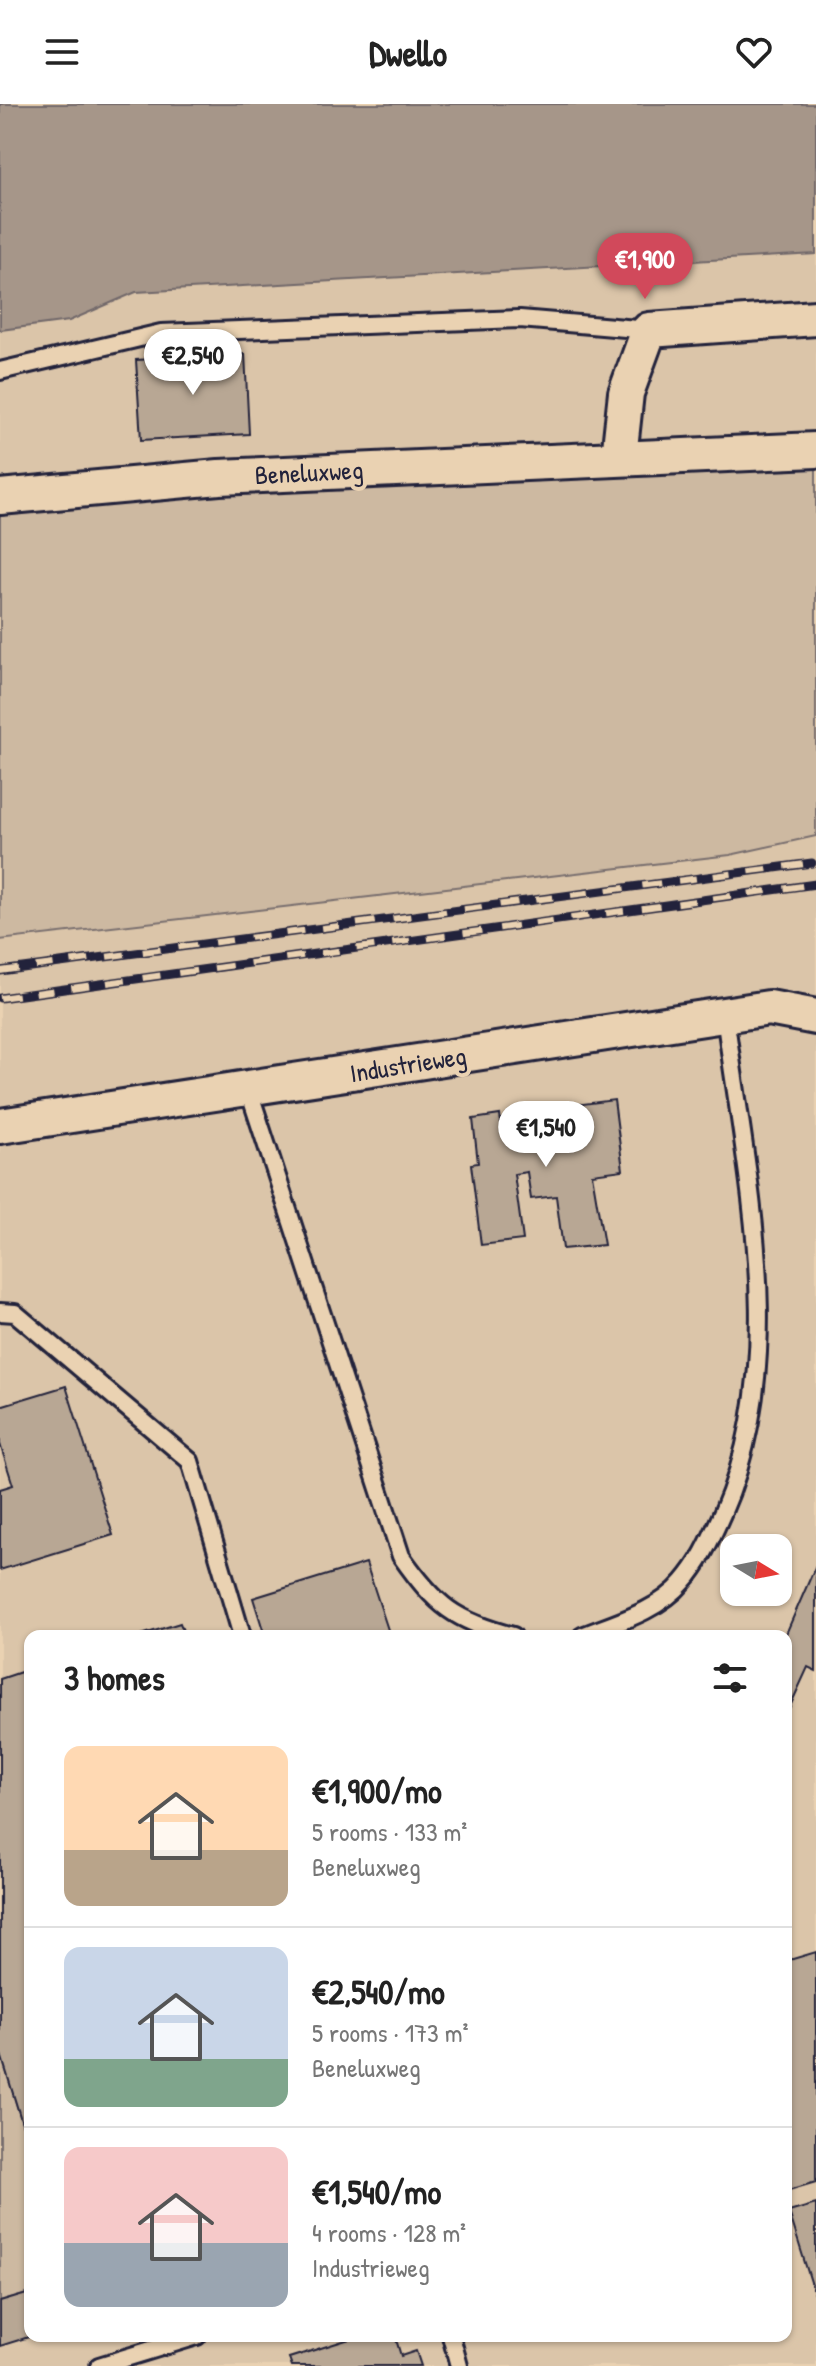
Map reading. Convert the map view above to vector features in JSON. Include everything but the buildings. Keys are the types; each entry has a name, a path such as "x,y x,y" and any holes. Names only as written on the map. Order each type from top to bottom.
{"street":[{"path":"619,457 626,393 649,330 816,318"},
{"name":"Beneluxweg","path":"0,497 219,477 816,450"},
{"path":"769,1008 816,994"},
{"name":"Industrieweg","path":"0,1126 769,1008 816,1017"}],"lane":[{"path":"0,371 161,333 520,319 649,330"},
{"path":"598,1630 637,1615 682,1584 706,1549 733,1489 755,1400 760,1327 753,1233 725,1015"},
{"path":"248,1088 401,1556 426,1591 471,1625 490,1630"},
{"path":"0,1312 15,1313 190,1461 240,1630"},
{"path":"99,2366 177,2342"},
{"path":"453,2342 459,2366"}],"shaded area":[{"path":"0,104 816,104 816,2366 0,2366"},
{"path":"0,104 816,104 816,254 136,292 69,321 0,330"},
{"path":"816,465 816,836 730,855 0,940 0,511 417,481"},
{"path":"0,2051 24,2129 24,2295 0,2302"}],"railway":[{"path":"0,971 812,863"},
{"path":"0,998 816,884"}]}
